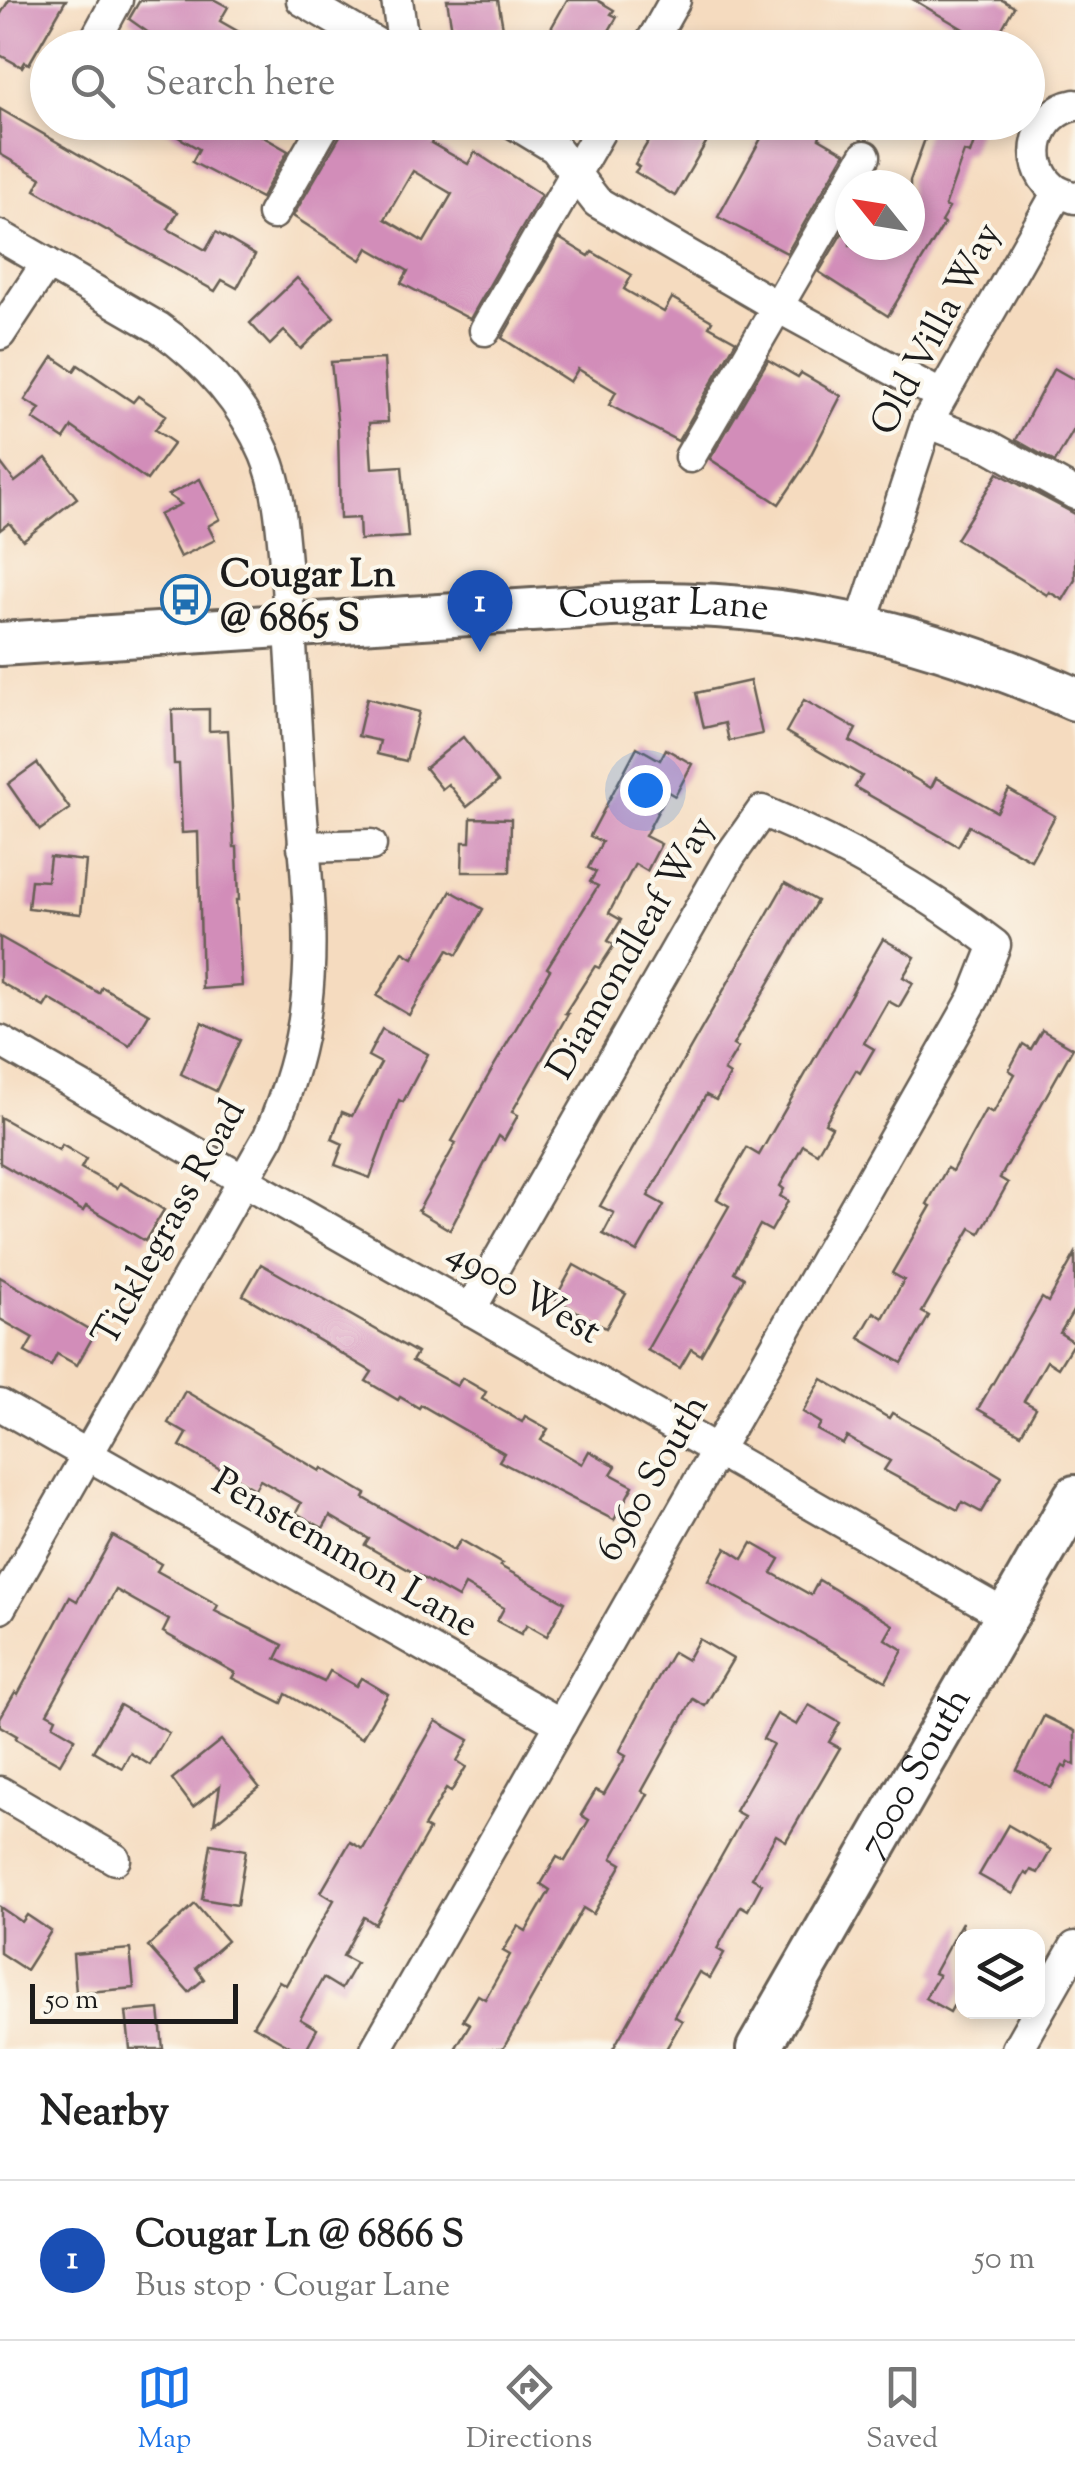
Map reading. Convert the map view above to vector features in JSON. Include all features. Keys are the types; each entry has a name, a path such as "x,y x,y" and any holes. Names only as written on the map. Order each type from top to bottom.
{"main road":[{"name":"Cougar Lane","path":"0,644 658,603 754,607 861,624 978,660 1075,699"},
{"name":"7000 South","path":"758,2049 1075,1497"}],"street":[{"path":"100,30 118,0"},
{"path":"302,0 350,30"},
{"path":"397,0 401,30"},
{"path":"658,30 675,0"},
{"name":"Old Villa Way","path":"1045,126 1052,114 1075,105"},
{"path":"273,214 316,140"},
{"path":"541,140 554,148 598,202 778,307 992,447 1075,494"},
{"path":"486,330 595,140"},
{"name":"Old Villa Way","path":"861,624 933,409 1067,195 1040,172 1037,140"},
{"path":"690,458 865,156"},
{"name":"Ticklegrass Road","path":"0,236 182,344 223,384 266,456 274,482 290,625 309,970 301,1039 282,1105 245,1181 0,1608"},
{"path":"0,334 47,263"},
{"name":"Diamondleaf Way","path":"470,1310 730,856 762,811 811,832 950,910 995,945"},
{"path":"303,848 371,845"},
{"name":"6960 South","path":"376,2049 974,998 995,945"},
{"name":"4900 West","path":"0,1042 1007,1616"},
{"name":"Penstemmon Lane","path":"0,1405 561,1724"},
{"path":"0,1792 114,1859"},
{"path":"1017,2049 1075,1947"}],"building":[{"path":"9,0 66,0 49,30 30,30 30,62 22,67 0,55 0,15"},
{"path":"140,0 215,0 228,7 220,21 236,30 145,30 129,19"},
{"path":"447,0 498,0 503,28 452,30"},
{"path":"567,0 597,0 614,10 611,14 617,17 609,30 550,30"},
{"path":"914,0 1002,0 1014,7 1001,30 965,30"},
{"path":"0,109 30,126 30,140 54,140 178,212 168,229 206,250 216,232 255,255 237,288 222,280 215,291 35,190 41,178 0,154"},
{"path":"183,140 269,140 288,151 261,198 192,162 199,149"},
{"path":"337,140 432,140 431,143 468,164 475,152 541,195 470,319 401,283 408,271 368,248 361,260 293,216","holes":["413,171 452,194 424,242 385,219"]},
{"path":"649,140 708,140 675,196 635,172 639,167 635,164"},
{"path":"760,140 822,140 845,153 787,253 718,217"},
{"path":"925,140 975,140 970,154 964,152 945,206 949,208 941,222 944,224 925,255 925,170 914,170"},
{"path":"559,238 632,275 624,289 627,291 664,312 672,298 712,321 709,326 736,341 678,441 609,405 616,392 578,369 570,382 502,338"},
{"path":"835,245 835,260 922,260 888,316 819,272"},
{"path":"297,278 334,317 301,349 284,331 270,345 250,323"},
{"path":"53,357 74,371 78,365 133,402 138,396 166,415 155,430 174,443 147,480 72,427 64,439 33,419 40,409 25,400"},
{"path":"384,359 388,422 369,423 372,468 402,466 408,537 360,540 359,518 340,519 338,429 331,362"},
{"path":"768,360 841,396 806,464 779,504 710,459"},
{"path":"1054,368 1075,380 1075,428 1055,462 1016,440"},
{"path":"46,458 77,498 23,540 9,523 0,530 0,462 15,482"},
{"path":"998,473 1075,514 1075,580 1063,600 1049,592 1047,595 956,539"},
{"path":"200,479 220,519 208,526 215,540 180,557 159,515 181,504 168,495"},
{"path":"750,681 762,734 729,741 725,723 704,728 696,693"},
{"path":"367,698 419,712 406,761 377,754 380,741 358,736"},
{"path":"804,700 856,729 850,741 931,788 936,778 997,812 1009,790 1055,816 1031,860 969,826 958,846 855,787 862,776 786,732"},
{"path":"209,709 209,731 228,730 242,986 202,989 198,832 182,833 172,710"},
{"path":"463,737 498,782 467,807 448,784 442,789 425,768"},
{"path":"637,747 660,760 666,749 692,764 675,796 668,792 645,836 661,844 647,871 635,864 609,913 621,920 608,941 614,945 599,968 595,966 565,1013 568,1014 512,1112 518,1115 504,1140 499,1136 450,1230 418,1211 456,1143 452,1141 550,970 547,968 598,886 590,882 596,872 588,868 602,842 590,836"},
{"path":"37,763 70,809 40,830 8,784"},
{"path":"471,818 511,819 510,872 462,872 463,842 470,842"},
{"path":"50,857 86,861 81,914 28,908 31,880 47,881"},
{"path":"785,883 817,901 733,1045 738,1048 724,1071 730,1075 716,1100 706,1095 648,1196 664,1205 637,1252 603,1234 614,1213 600,1206"},
{"path":"451,891 483,909 457,955 448,950 409,1015 377,996 403,952 413,958"},
{"path":"0,937 99,993 102,987 149,1014 130,1046 49,999 44,1007 0,982"},
{"path":"883,939 915,957 903,977 913,983 899,1007 888,1001 864,1043 874,1049 860,1073 856,1070 825,1123 832,1127 817,1153 803,1145 780,1186 784,1189 780,1196 788,1201 771,1231 760,1225 734,1272 744,1278 701,1355 691,1349 680,1368 647,1350 729,1206 717,1199 747,1148 759,1155"},
{"path":"202,1022 240,1040 216,1091 181,1074"},
{"path":"382,1029 428,1054 403,1102 399,1100 370,1178 335,1165 343,1144 332,1139 342,1112 352,1116 381,1063 368,1056"},
{"path":"1042,1030 1073,1048 1000,1178 1008,1183 980,1233 971,1228 922,1312 929,1316 902,1363 859,1338 874,1312 883,1318 904,1280 892,1273 931,1206 927,1204 947,1168 952,1171 986,1109 993,1113 1015,1074 1009,1070 1023,1044 1031,1049"},
{"path":"0,1117 59,1150 62,1145 86,1159 81,1168 117,1188 120,1183 164,1210 145,1241 0,1163"},
{"path":"1075,1254 1075,1308 1060,1333 1074,1342 1058,1368 1047,1361 1024,1401 1036,1408 1021,1434 978,1409 1042,1298 1048,1302"},
{"path":"261,1264 417,1353 412,1361 457,1386 462,1378 486,1392 482,1399 522,1422 525,1416 548,1429 541,1440 582,1464 589,1451 616,1466 611,1474 633,1486 614,1520 499,1461 504,1453 421,1405 419,1408 400,1397 398,1400 366,1381 372,1372 243,1295"},
{"path":"574,1265 626,1294 606,1328 555,1299"},
{"path":"0,1277 95,1333 77,1365 57,1354 51,1366 25,1352 33,1338 0,1319"},
{"path":"822,1379 889,1418 892,1413 1002,1477 981,1512 962,1502 958,1510 884,1470 890,1461 847,1437 843,1444 817,1430 821,1423 803,1412"},
{"path":"185,1391 366,1494 364,1498 454,1550 461,1540 565,1602 547,1636 527,1625 521,1634 497,1621 504,1608 465,1585 458,1598 365,1545 369,1539 330,1516 323,1528 296,1513 301,1503 260,1480 255,1489 180,1446 187,1434 168,1423"},
{"path":"113,1536 161,1564 157,1571 218,1605 215,1611 283,1645 276,1659 324,1682 330,1671 356,1686 361,1678 388,1694 362,1738 286,1694 282,1703 232,1678 235,1673 163,1632 169,1620 116,1590 47,1713 56,1718 53,1725 75,1738 60,1764 15,1739 17,1736 0,1726 0,1718 15,1692 18,1694 70,1597 77,1601"},
{"path":"752,1543 780,1559 772,1573 811,1595 819,1580 893,1625 885,1639 903,1650 886,1681 708,1581 726,1548 743,1559"},
{"path":"699,1639 733,1659 705,1706 693,1699 642,1791 648,1794 612,1858 622,1864 593,1914 583,1908 503,2049 455,2049 470,2024 463,2020 478,1995 485,1999 510,1955 503,1951 518,1926 526,1931 550,1890 541,1884 557,1857 565,1861 589,1820 581,1815 596,1790 604,1794 626,1756 619,1752 673,1652 687,1660"},
{"path":"120,1705 169,1733 150,1765 130,1753 122,1768 93,1751"},
{"path":"809,1705 840,1723 829,1742 840,1748 786,1841 776,1835 752,1878 762,1884 748,1910 741,1906 717,1949 724,1953 710,1978 699,1972 674,2016 682,2021 666,2049 613,2049 744,1816 735,1811 773,1744 763,1739 777,1714 797,1725"},
{"path":"1044,1716 1075,1731 1075,1765 1069,1762 1066,1768 1063,1766 1051,1788 1017,1770"},
{"path":"436,1721 469,1740 457,1761 466,1767 451,1792 446,1789 424,1827 429,1830 375,1924 364,1917 343,1956 356,1963 341,1989 323,1978 300,2019 317,2029 306,2049 295,2049 253,2025 279,1981 286,1985 334,1900 321,1892 350,1842 363,1849"},
{"path":"221,1740 259,1787 214,1823 220,1786 193,1807 172,1779"},
{"path":"1008,1825 1051,1850 1038,1873 1025,1873 1013,1894 979,1875"},
{"path":"211,1844 246,1850 237,1905 202,1899"},
{"path":"195,1904 227,1941 196,1968 204,1979 189,1992 148,1946"},
{"path":"0,1907 22,1922 27,1915 51,1931 26,1970 0,1953"},
{"path":"955,1935 955,2003 950,2012 925,1998 939,1975 934,1973"},
{"path":"130,1949 134,1988 76,1993 73,1954"},
{"path":"159,2009 163,2049 130,2049 126,2012"}],"place":[{"name":"Cougar Ln @ 6865 S","path":"185,599"},
{"name":"Cougar Ln @ 6866 S","path":"480,652"}]}
